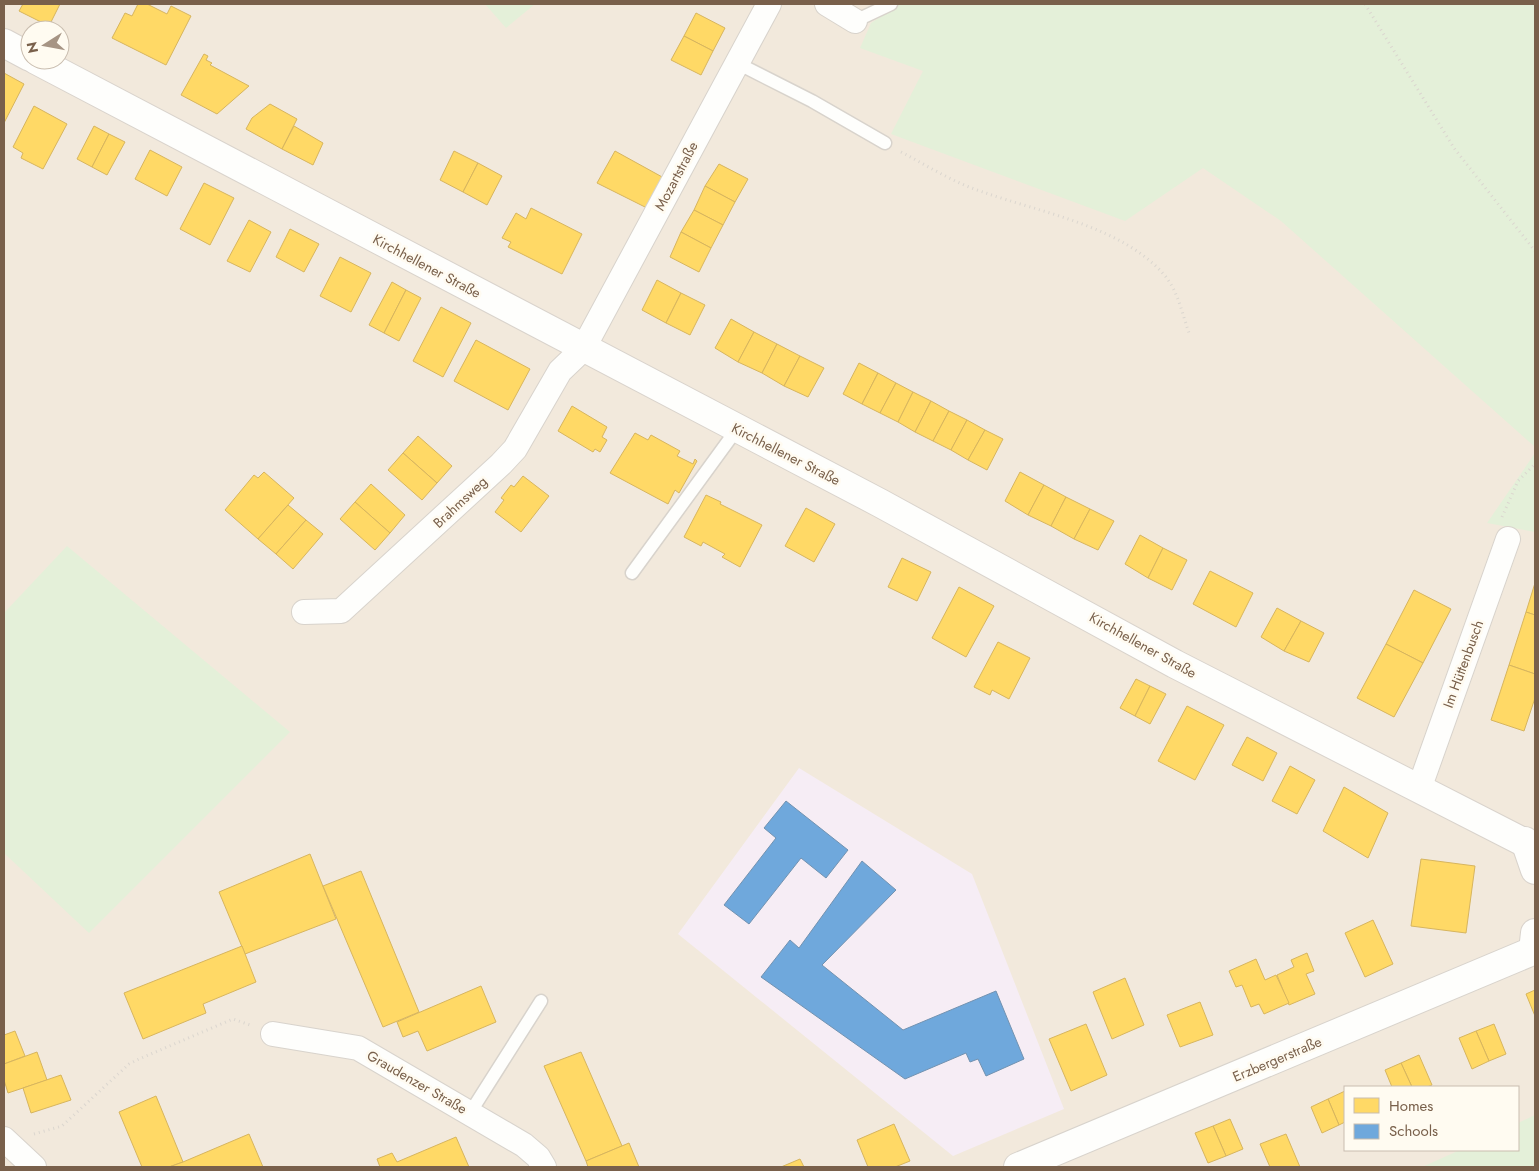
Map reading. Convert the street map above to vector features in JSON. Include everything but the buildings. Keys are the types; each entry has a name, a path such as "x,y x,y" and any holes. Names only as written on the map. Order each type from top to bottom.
{"main road":[{"path":"4,43 20,52"},
{"name":"Kirchhellener Straße","path":"55,70 1032,584 1174,664 1530,844"},
{"path":"1530,844 1535,870"},
{"name":"Erzbergerstraße","path":"1018,1167 1534,945"}],"street":[{"name":"Mozartstraße","path":"583,349 769,4"},
{"path":"826,4 855,21"},
{"name":"Brahmsweg","path":"304,612 341,611 501,464 515,449 560,371 583,349"},
{"name":"Im Hüttenbusch","path":"1419,789 1508,539"},
{"name":"Graudenzer Straße","path":"274,1034 358,1048 524,1145 538,1157 544,1167"},
{"path":"5,1141 34,1167"}],"lane":[{"path":"855,21 891,4"},
{"path":"737,63 812,101 885,143"},
{"path":"632,573 737,429"},
{"path":"470,1113 541,1000"}],"path":[{"path":"1365,4 1454,148 1535,251"},
{"path":"885,143 980,192 1072,221 1136,250 1168,279 1189,334"},
{"path":"1508,539 1501,514 1518,480 1535,464"},
{"path":"5,1141 62,1126 129,1064 233,1019 274,1034"}],"shaded area":[{"path":"4,4 1535,4 1535,1167 4,1167"},
{"path":"799,768 972,874 1064,1109 953,1156 678,934"}],"green space":[{"path":"485,4 535,4 506,28"},
{"path":"900,4 1535,4 1535,447 1281,221 1203,168 1125,221 891,134 923,71 860,48 871,23"},
{"path":"1535,453 1535,532 1487,523"},
{"path":"67,546 290,732 89,933 4,853 4,613"},
{"path":"1535,1115 1535,1167 1422,1167 1458,1151 1519,1151 1519,1123"}]}
